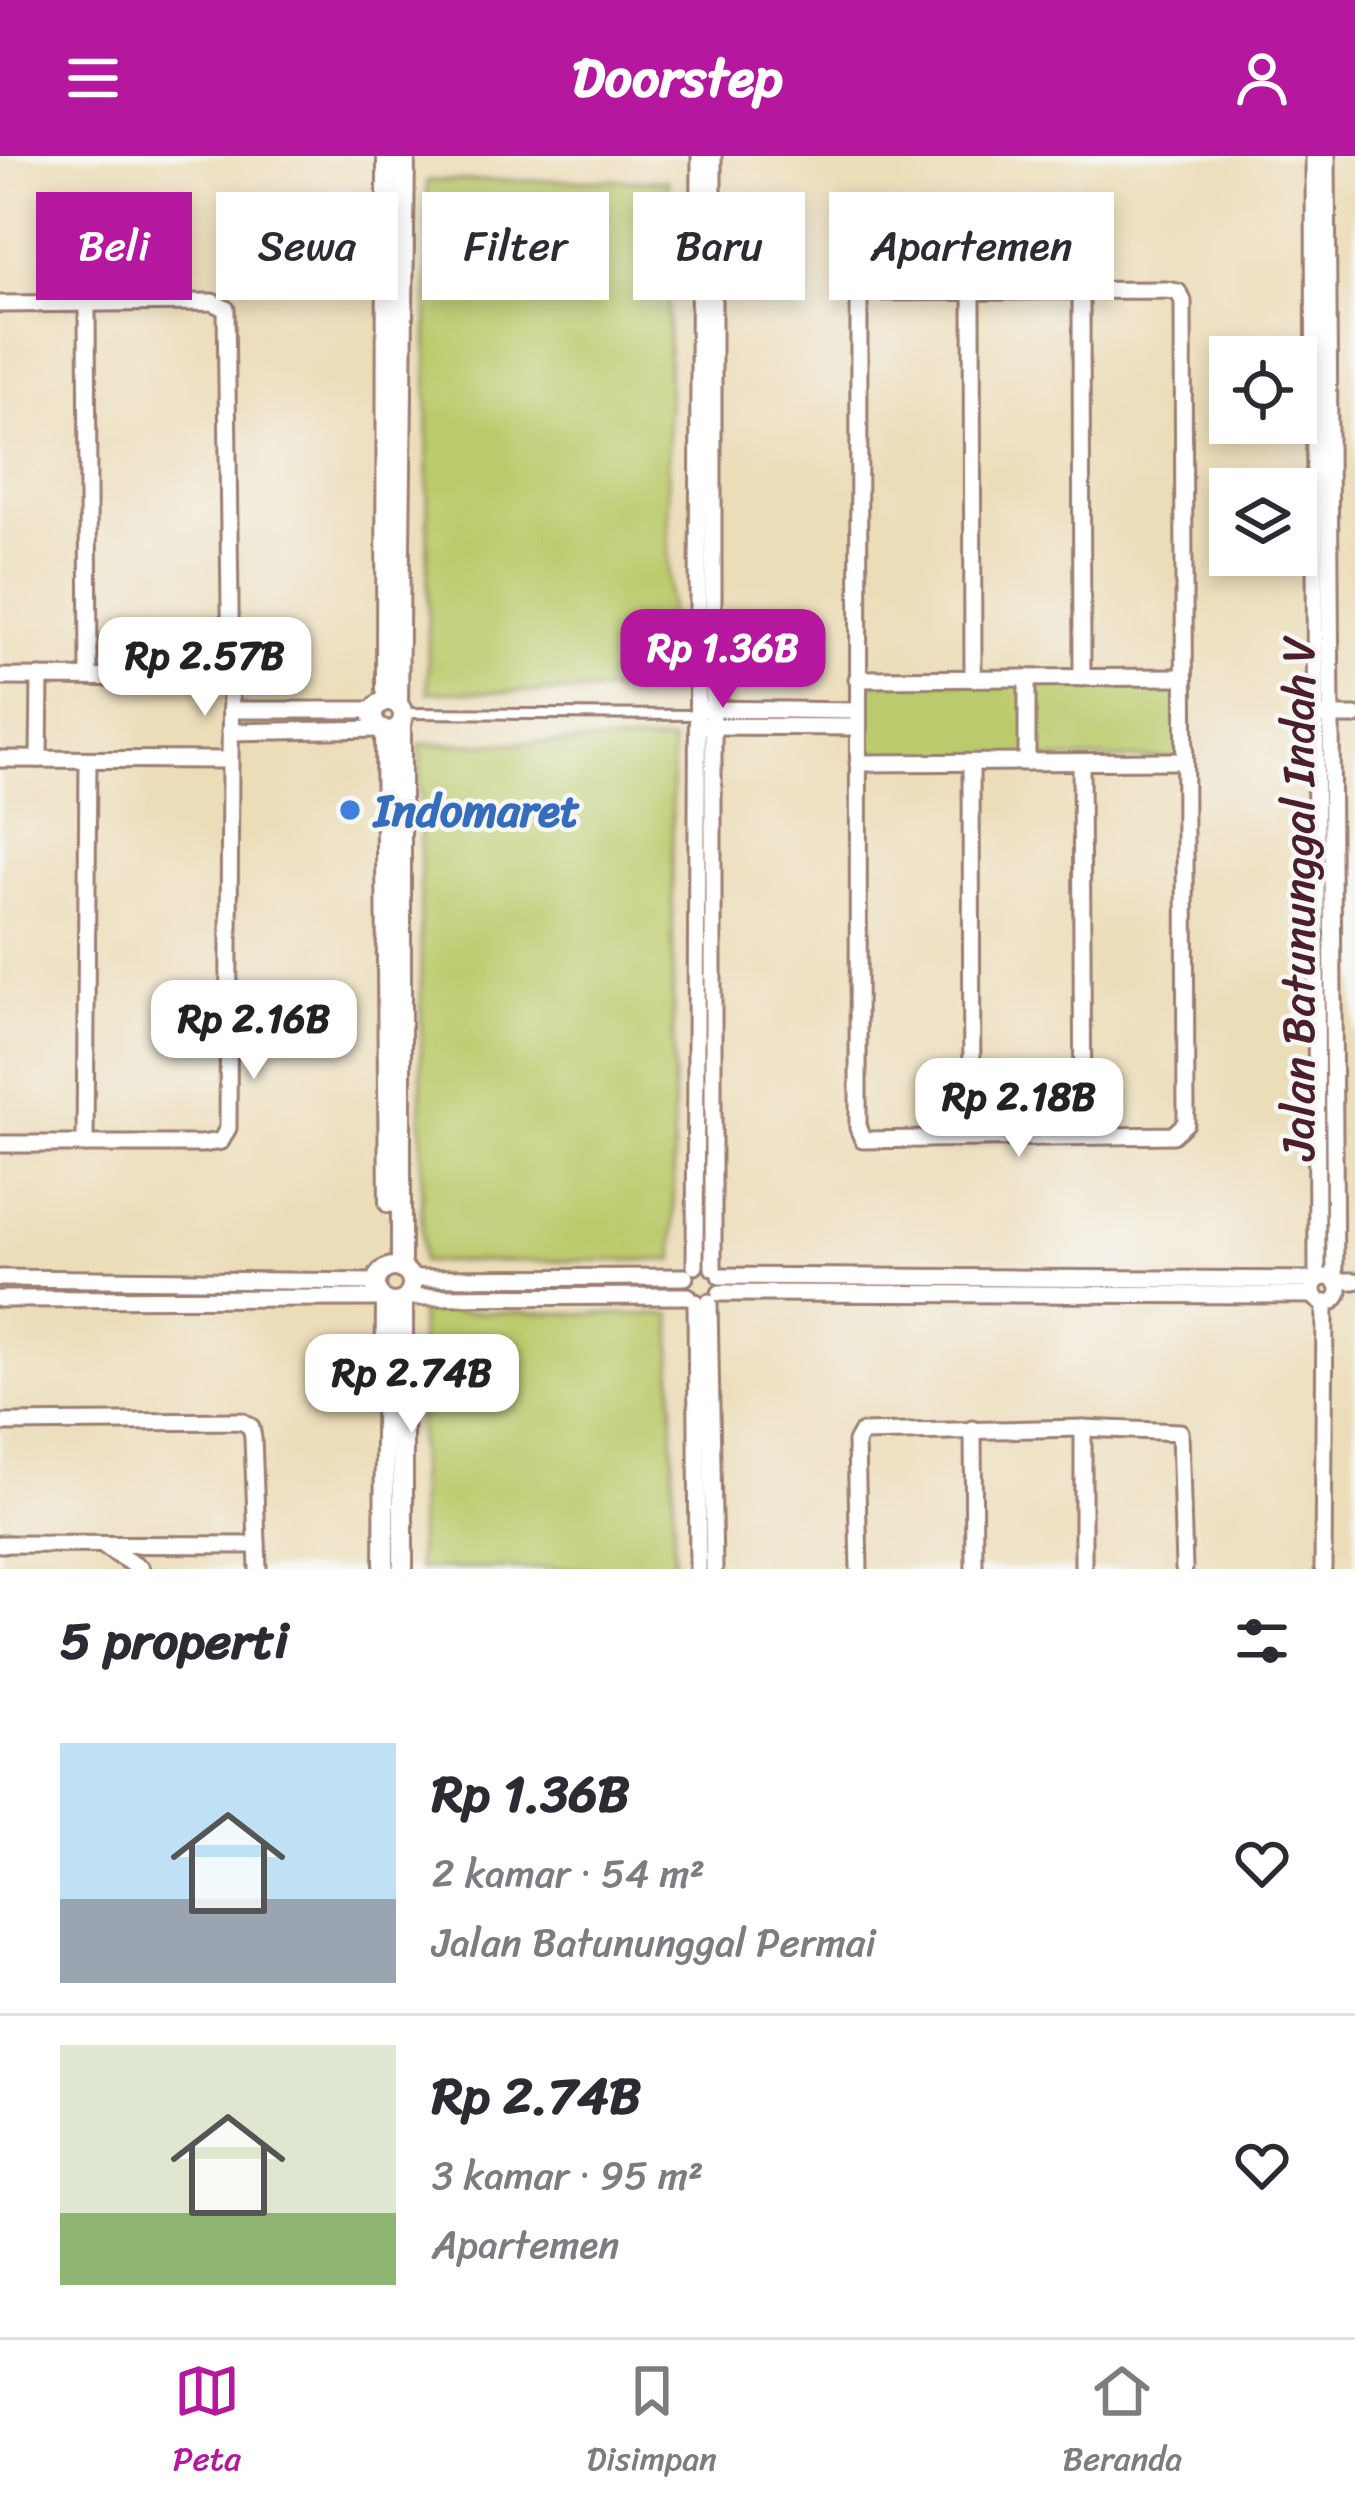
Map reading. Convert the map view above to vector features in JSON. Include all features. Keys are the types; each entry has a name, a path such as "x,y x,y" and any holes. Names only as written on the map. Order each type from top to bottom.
{"street":[{"path":"387,156 394,456"},
{"path":"403,1569 394,1287 389,716 405,156"},
{"path":"700,156 706,444"},
{"path":"712,156 690,1272 708,1290 714,1569"},
{"name":"Jalan Batununggal Indah V","path":"1314,156 1312,724 1324,966 1330,1292 1323,1569"},
{"name":"Jalan Batununggal Indah V","path":"1324,966 1335,724 1328,156"},
{"path":"859,300 858,1128 863,1140 875,1143 972,1134 1172,1136 1186,1123 1181,761 1183,301 1178,292 1166,290 1114,291"},
{"path":"972,300 973,679"},
{"path":"1081,300 1082,678"},
{"path":"0,304 212,302 226,309 231,678 228,1129 221,1141 201,1144 0,1144"},
{"path":"87,305 89,677"},
{"path":"0,677 231,678"},
{"path":"39,759 40,677"},
{"path":"857,679 1181,677"},
{"path":"1027,678 1027,762"},
{"path":"230,710 389,716"},
{"path":"230,732 389,716"},
{"path":"1335,724 1355,716"},
{"path":"704,717 858,719"},
{"path":"698,1569 716,961 704,717"},
{"path":"1312,724 1335,724 1355,731"},
{"path":"0,759 230,760"},
{"path":"85,1144 88,760"},
{"path":"858,763 1181,761"},
{"path":"1081,762 1083,1134"},
{"path":"971,763 972,1134"},
{"path":"696,960 716,961"},
{"path":"0,1299 690,1272 708,1290"},
{"path":"0,1278 394,1287 708,1290 1030,1284 1330,1292 1355,1281"},
{"path":"384,1569 394,1287"},
{"path":"0,1424 242,1420 251,1426 253,1438 258,1569"},
{"path":"1082,1428 1084,1569"},
{"path":"859,1569 856,1442 861,1433 1082,1428 1180,1432 1184,1569"},
{"path":"974,1429 974,1569"},
{"path":"0,1544 257,1545"},
{"path":"102,1545 141,1569"}],"lane":[{"path":"1312,453 1332,453"},
{"path":"389,716 704,717"},
{"path":"56,1279 56,1299"}],"green space":[{"path":"668,180 668,192 633,192 633,300 668,300 669,692 428,692 427,300 609,300 609,192 427,192 427,181"},
{"path":"859,680 1183,681 1182,758 860,761"},
{"path":"672,742 674,1260 422,1262 420,744"},
{"path":"420,1311 672,1315 674,1569 418,1569"}],"place":[{"name":"Indomaret","path":"350,810"}]}
